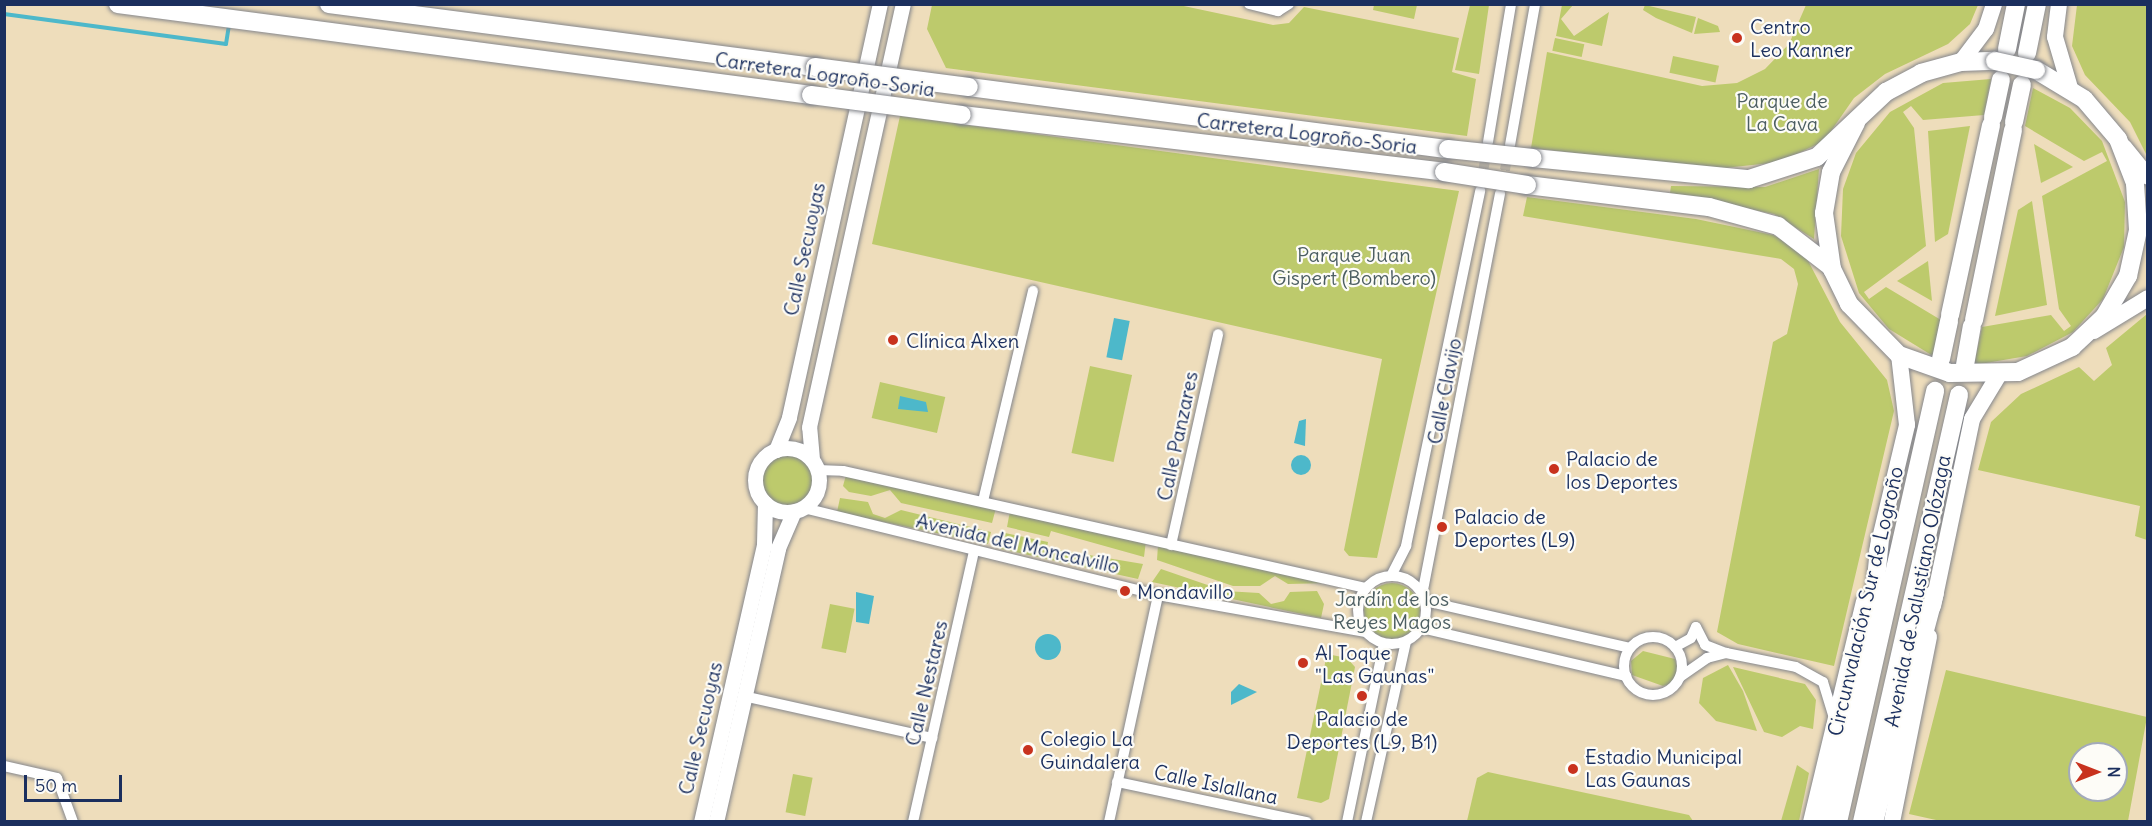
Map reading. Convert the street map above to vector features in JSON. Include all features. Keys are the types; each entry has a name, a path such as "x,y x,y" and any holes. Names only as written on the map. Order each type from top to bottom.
{"highway":[{"name":"Carretera Logroño-Soria","path":"118,4 962,115 1444,172 1527,185 1709,207 1778,226 1832,269"},
{"name":"Carretera Logroño-Soria","path":"329,4 1448,149 1709,179 1749,179 1789,170 1830,149 1902,82 1961,62 2001,55 2070,88 2118,139"},
{"path":"2001,55 2016,4"},
{"path":"2027,53 2037,4"},
{"path":"1941,359 2001,80"},
{"path":"1965,365 2022,85"},
{"path":"1856,123 1836,159 1824,213 1832,269 1860,320 1899,355 1950,373 1998,376 2037,366 2088,335 2118,298 2137,242 2135,183 2118,139"},
{"name":"Circunvalación Sur de Logroño","path":"1838,822 1935,391"},
{"path":"1862,822 1959,395"},
{"path":"1825,822 1874,599 1880,539"},
{"path":"1874,822 1935,593"}],"main road":[{"name":"Calle Secuoyas","path":"776,450 789,417 880,4"},
{"path":"815,464 795,449 776,450 763,459 755,477 765,503 799,510 818,491 815,464 809,427 903,4"},
{"path":"1961,62 1986,29 1994,4"},
{"path":"2059,4 2055,37 2070,88"},
{"path":"2118,139 2148,177"},
{"path":"2088,335 2148,298"},
{"path":"1811,822 1907,425 1899,355"},
{"name":"Avenida de Salustiano Olózaga","path":"1892,822 1925,676 1935,593 1972,419 1998,376"},
{"name":"Calle Secuoyas","path":"700,822 764,544 765,503"},
{"name":"Calle Secuoyas","path":"716,822 778,548 799,510"}],"street":[{"path":"1249,4 1278,11 1289,4"},
{"path":"1488,142 1511,4"},
{"path":"1510,145 1535,4"},
{"name":"Calle Clavijo","path":"1391,576 1406,546 1480,191"},
{"name":"Calle Clavijo","path":"1423,598 1500,194"},
{"path":"983,501 1033,291"},
{"name":"Calle Panzares","path":"1171,545 1218,334"},
{"name":"Avenida del Moncalvillo","path":"815,464 1366,588"},
{"name":"Avenida del Moncalvillo","path":"799,510 1158,595 1366,632"},
{"name":"Calle Nestares","path":"914,822 974,552"},
{"path":"1423,598 1421,628 1406,641 1384,644 1366,632 1358,610 1366,588 1391,576 1409,581 1423,598 1630,648 1651,637 1675,647 1682,663 1680,677"},
{"path":"1109,822 1158,595"},
{"path":"1675,647 1691,638 1696,627 1705,645 1726,653 1817,675 1829,692 1834,734"},
{"path":"1421,628 1626,676 1638,690 1652,695 1667,691 1680,677 1707,658 1726,653"},
{"path":"1366,822 1406,641"},
{"path":"1347,822 1384,644"},
{"path":"1626,676 1630,648"},
{"path":"743,696 932,738"},
{"path":"4,766 57,778 73,822"},
{"name":"Calle Islallana","path":"1118,782 1307,822"}],"green space":[{"path":"1374,4 1417,5 1414,19 1373,10"},
{"path":"932,5 1179,5 1273,25 1289,23 1304,7 1459,38 1452,72 1476,79 1467,136 946,68 927,29"},
{"path":"1470,5 1489,5 1479,74 1455,70"},
{"path":"1562,5 1573,5 1561,19 1574,36 1609,12 1602,46 1556,36"},
{"path":"1645,5 1696,17 1692,33 1656,18 1643,10"},
{"name":"Parque de La Cava","path":"1806,5 1978,5 1970,24 1948,44 1885,74 1854,98 1824,141 1780,162 1715,169 1531,148 1547,52 1702,86 1737,83 1765,69 1789,44"},
{"path":"2077,5 2147,5 2147,156 2130,122 2085,75 2072,46"},
{"path":"1698,18 1718,26 1720,32 1694,34"},
{"path":"1555,38 1584,44 1582,57 1552,51"},
{"path":"1673,56 1719,66 1715,82 1669,73"},
{"path":"1991,79 1984,115 1923,120 1911,106 1903,112 1914,128 1926,246 1864,292 1869,299 1886,287 1941,320 1933,356 1889,329 1859,293 1841,236 1843,189 1856,153 1890,112 1943,83"},
{"path":"2033,88 2070,108 2102,141 2125,202 2124,247 2103,299 2073,332 2027,356 1974,365 1982,327 2051,315 2064,331 2071,326 2059,309 2042,196 2107,161 2102,152 2084,161 2025,126"},
{"name":"Parque Juan Gispert (Bombero)","path":"900,116 1459,191 1377,558 1349,556 1344,550 1382,359 872,244"},
{"path":"1970,126 1948,234 1935,242 1928,131"},
{"path":"2034,144 2073,167 2041,183"},
{"path":"1819,169 1814,239 1774,214 1670,193 1671,186 1765,187"},
{"path":"1527,197 1696,219 1773,235 1803,251 1840,322 1887,380 1894,411 1834,666 1738,644 1717,632 1773,342 1787,334 1798,284 1794,269 1781,259 1523,216"},
{"path":"2032,201 2047,305 1995,316 2018,210"},
{"path":"1928,261 1932,301 1897,281"},
{"path":"2147,314 2147,540 2135,536 2140,506 1978,470 1991,422 2021,394 2079,367 2094,381 2112,365 2106,348"},
{"path":"1090,366 1132,375 1114,462 1071,453"},
{"path":"880,382 945,397 937,433 872,418"},
{"path":"788,450 799,452 812,463 817,479 815,490 804,503 788,508 777,506 764,495 759,479 761,468 772,455"},
{"path":"846,475 996,508 992,523 901,503 890,490 871,496 849,492 843,486"},
{"path":"840,498 868,502 873,514 885,518 901,510 991,532 988,544 837,512"},
{"path":"1010,511 1146,541 1144,557 1051,531 1049,537 1007,527"},
{"path":"1005,533 1048,542 1047,548 1143,564 1138,579 1001,549"},
{"path":"1158,545 1329,583 1288,584 1275,576 1260,586 1233,586 1157,560"},
{"path":"1161,569 1225,591 1259,593 1271,604 1284,601 1290,592 1317,591 1324,604 1321,618 1152,582"},
{"name":"Jardín de los Reyes Magos","path":"1386,583 1398,583 1412,591 1420,605 1418,622 1412,631 1398,639 1386,639 1369,627 1364,617 1364,605 1376,588"},
{"path":"830,604 855,609 846,653 821,648"},
{"path":"1643,651 1675,659 1679,673 1673,683 1663,686 1632,675 1631,661"},
{"path":"1327,654 1347,658 1355,667 1329,799 1321,803 1297,798"},
{"path":"1728,665 1743,691 1757,731 1716,721 1699,703 1703,678"},
{"path":"1733,667 1805,684 1816,700 1813,729 1800,726 1782,737 1764,732"},
{"path":"1946,670 2147,717 2128,821 1945,822 1909,814"},
{"path":"1797,765 1809,773 1799,821 1781,821"},
{"path":"1488,772 1689,815 1693,821 1467,821 1477,778"},
{"path":"793,774 813,778 805,816 786,812"}],"water":[{"path":"1114,318 1130,321 1122,360 1106,357"},
{"path":"900,396 926,402 928,412 898,409"},
{"path":"1306,419 1305,446 1294,443 1299,421"},
{"path":"1297,455 1305,455 1311,461 1311,469 1305,475 1297,475 1291,469 1291,461"},
{"path":"856,592 874,596 869,624 856,622"},
{"path":"1048,634 1057,638 1061,647 1057,656 1048,660 1039,656 1035,647 1039,638"},
{"path":"1239,684 1257,692 1231,705 1231,692"}],"waterway":[{"path":"4,14 226,44 229,26"}],"tunnel":[{"path":"1481,183 1487,148"},
{"path":"1502,185 1509,150"}],"place":[{"name":"Centro Leo Kanner","path":"1737,38"},
{"name":"Clínica Alxen","path":"893,340"},
{"name":"Palacio de los Deportes","path":"1554,469"},
{"name":"Palacio de Deportes (L9)","path":"1442,527"},
{"name":"Mondavillo","path":"1125,591"},
{"name":"Al Toque \"Las Gaunas\"","path":"1303,663"},
{"name":"Palacio de Deportes (L9, B1)","path":"1362,696"},
{"name":"Colegio La Guindalera","path":"1028,750"},
{"name":"Estadio Municipal Las Gaunas","path":"1573,769"}]}
